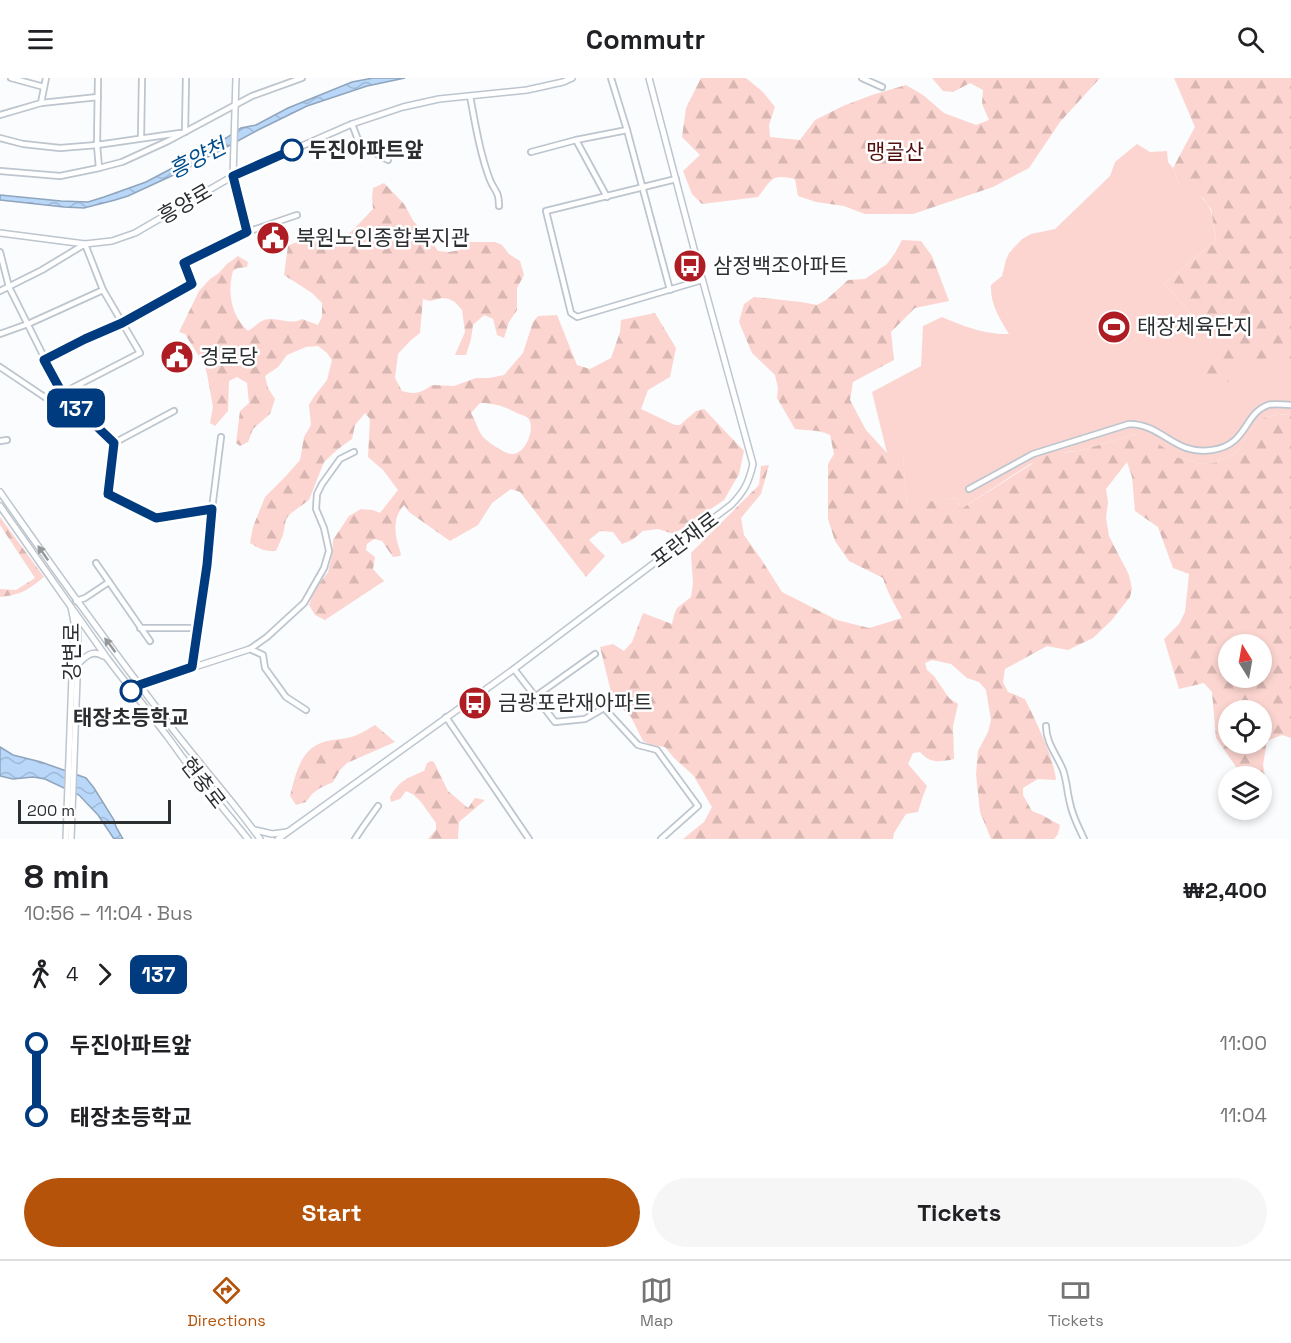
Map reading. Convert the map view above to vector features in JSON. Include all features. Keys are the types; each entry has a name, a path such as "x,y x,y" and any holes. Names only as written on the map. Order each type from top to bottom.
{"street":[{"path":"11,78 44,87"},
{"path":"41,103 46,78"},
{"path":"98,78 99,168"},
{"path":"141,138 142,78"},
{"path":"185,132 186,78"},
{"path":"236,78 233,176 247,232"},
{"path":"0,171 60,176 122,162 235,109 252,96 302,78"},
{"name":"흥양로","path":"0,233 85,244 112,241 135,233 233,176 352,124 403,107 439,99 527,90 572,78"},
{"path":"611,78 670,290"},
{"name":"포란재로","path":"280,839 514,669 731,505 742,494 753,464 649,78"},
{"path":"862,78 882,87"},
{"path":"470,96 490,181 499,195 499,206"},
{"path":"0,115 41,103 98,97"},
{"path":"352,124 360,146 388,160"},
{"path":"531,152 627,130"},
{"path":"0,138 24,144 60,148 185,132"},
{"path":"576,140 607,197"},
{"path":"676,179 546,211 571,313 577,317 702,280"},
{"path":"44,360 122,323 192,284 184,263 247,232 297,215"},
{"path":"0,291 42,270 85,244 103,290 141,353 49,400 0,367"},
{"path":"0,252 9,287 62,393 114,443"},
{"path":"0,334 103,290"},
{"path":"969,489 1034,454 1130,424 1150,428 1182,448 1202,451 1221,448 1238,438 1255,414 1264,407 1277,404 1291,405"},
{"path":"114,443 174,411"},
{"path":"192,667 207,565 220,437"},
{"path":"0,441 7,440"},
{"path":"114,443 108,494 156,518 212,509"},
{"path":"131,691 139,685 250,649 267,638 304,603 324,568 329,551 324,528 316,509 317,494 340,459 354,452"},
{"name":"현충로","path":"0,492 78,604 260,839"},
{"name":"현충로","path":"0,506 131,691 248,839"},
{"path":"96,563 150,641"},
{"path":"72,608 109,582"},
{"name":"강변로","path":"72,608 76,620 77,665 72,736"},
{"name":"강변로","path":"72,736 76,620"},
{"path":"140,628 198,628"},
{"path":"250,649 263,655 265,668 286,697 306,710"},
{"path":"77,665 88,655 95,653 101,654 115,668"},
{"path":"536,696 595,654"},
{"path":"514,669 555,722 585,719 604,708 638,745 657,750 698,806 661,839"},
{"path":"446,717 529,839"},
{"path":"1047,726 1046,734 1063,770 1070,805 1084,839"},
{"path":"167,736 174,730"},
{"path":"66,839 72,736"},
{"path":"71,839 72,736"},
{"path":"356,839 378,806"},
{"path":"253,829 268,834 288,832"}],"green space":[{"name":"맹골산","path":"701,78 746,78 763,92 775,107 769,125 770,137 800,140 815,120 843,106 906,85 923,95 944,113 976,125 989,120 982,104 983,90 970,83 953,92 943,91 932,78 1100,78 1060,122 1029,168 993,187 913,214 865,214 844,206 816,202 798,196 795,179 781,177 773,179 758,197 702,204 692,194 683,171 700,155 682,137 686,108"},
{"path":"1174,78 1291,78 1291,362 1238,362 1228,382 1201,375 1226,329 1190,313 1164,284 1216,240 1211,209 1203,198 1187,195 1179,184 1173,168 1195,127"},
{"name":"태장체육단지","path":"1137,144 1150,152 1167,151 1168,162 1179,184 1204,200 1211,211 1216,240 1164,284 1190,313 1227,329 1213,353 1238,362 1291,362 1291,415 1278,414 1264,418 1256,423 1236,453 1214,463 1202,464 1179,458 1136,434 1030,464 961,509 956,498 907,505 903,456 887,453 872,392 921,366 923,326 942,317 966,327 1009,334 994,305 991,285 1002,276 1009,253 1022,239 1031,234 1055,229 1110,176 1115,162"},
{"path":"384,183 404,204 414,222 438,251 460,250 470,242 495,242 502,245 509,254 520,261 524,275 517,288 517,310 509,322 504,338 497,335 493,319 484,315 473,325 466,355 455,355 465,332 462,310 449,299 430,301 423,299 420,333 398,354 395,378 402,391 418,392 432,385 454,386 476,378 504,375 523,353 533,322 538,316 557,315 577,365 590,369 611,358 620,332 621,320 655,313 676,348 670,377 648,390 641,409 675,425 680,425 696,411 704,409 744,451 739,474 724,500 674,534 658,529 643,531 632,540 622,544 613,532 600,531 589,540 605,556 586,577 520,492 511,489 492,503 478,525 450,541 409,512 404,505 396,523 400,556 393,557 382,541 374,539 367,544 366,550 375,557 373,569 384,581 325,620 315,615 309,605 314,591 328,572 333,540 349,516 361,509 380,513 398,490 383,470 368,457 370,419 365,413 355,425 352,439 324,462 309,500 286,519 283,535 276,551 259,548 250,543 253,527 265,497 300,460 304,437 311,425 309,405 327,380 332,360 318,346 306,347 287,355 278,367 265,376 268,388 275,399 270,414 253,429 248,442 240,446 236,443 240,411 249,403 247,383 237,377 229,381 228,411 215,426 210,423 213,407 205,366 185,334 179,332 199,291 238,256 248,262 247,267 233,271 230,287 232,303 242,325 248,331 269,319 293,322 302,319 318,325 322,317 322,303 312,293 284,275 288,246 301,241 336,241 346,236 373,209 373,188","holes":["480,403 505,407 528,418 530,434 522,450 512,454 505,452 482,436 471,413"]},
{"path":"902,240 921,241 932,256 949,301 915,308 891,332 894,360 853,382 850,400 866,430 887,453 903,455 907,504 956,498 961,509 1041,458 1051,454 1079,451 1136,434 1154,441 1179,458 1202,464 1214,463 1236,453 1256,423 1264,418 1278,414 1291,415 1291,738 1282,735 1272,739 1272,700 1218,700 1218,741 1212,692 1204,683 1179,689 1164,639 1179,624 1185,612 1189,574 1173,568 1158,527 1135,511 1132,477 1127,462 1106,489 1108,502 1106,518 1109,536 1129,575 1132,589 1130,597 1111,621 1093,638 1068,650 1047,646 1005,669 1003,682 1008,692 1025,699 1044,739 1055,771 1056,780 1038,779 1023,788 1023,795 1032,811 1060,825 1054,839 991,839 980,812 976,774 978,751 988,732 991,720 986,690 979,682 967,678 951,664 932,660 925,663 927,670 949,698 958,704 953,726 954,759 936,761 928,759 920,752 913,753 908,764 927,786 918,812 906,814 894,833 893,839 683,839 704,822 712,807 693,775 665,747 643,741 631,717 613,700 600,647 613,644 624,651 632,642 643,613 672,624 677,608 691,597 693,584 691,553 759,485 761,466 769,465 761,494 741,518 744,535 782,592 837,620 869,628 902,618 883,578 849,561 835,541 828,519 828,464 834,454 830,435 795,429 777,398 778,388 775,375 752,353 739,322 744,304 754,297 817,305 848,280 865,279 887,264"},
{"path":"0,517 44,577 24,591 0,597 0,589 16,590 35,578 0,525"},
{"path":"375,725 395,742 347,763 333,782 320,788 306,802 296,805 290,796 297,771 305,755 318,744 355,736"},
{"path":"1227,754 1265,754 1263,766 1235,766"},
{"path":"434,762 448,791 468,808 475,798 485,800 459,822 458,839 428,839 436,830 436,823 414,795 406,791 400,799 391,802 390,797 397,787 408,778 424,771 427,763"}],"water":[{"name":"흥양천","path":"373,78 405,78 367,86 307,106 180,172 128,196 84,208 0,200 0,195 88,202 104,197 146,182 241,128 256,125 288,108 352,82"},
{"path":"0,747 13,755 86,778 114,820 123,839 114,839 98,815 79,795 45,779 33,777 13,779 0,776"}],"bus line":[{"name":"137","path":"131,691 139,685 192,667 207,565 212,509 156,518 108,494 114,443 62,393 44,360 122,323 192,284 184,263 247,232 233,176 292,150"}],"place":[{"name":"두진아파트앞","path":"292,150"},
{"name":"북원노인종합복지관","path":"273,238"},
{"name":"삼정백조아파트","path":"690,266"},
{"name":"태장체육단지","path":"1114,327"},
{"name":"경로당","path":"177,357"},
{"name":"태장초등학교","path":"131,691"},
{"name":"금광포란재아파트","path":"475,703"}]}
